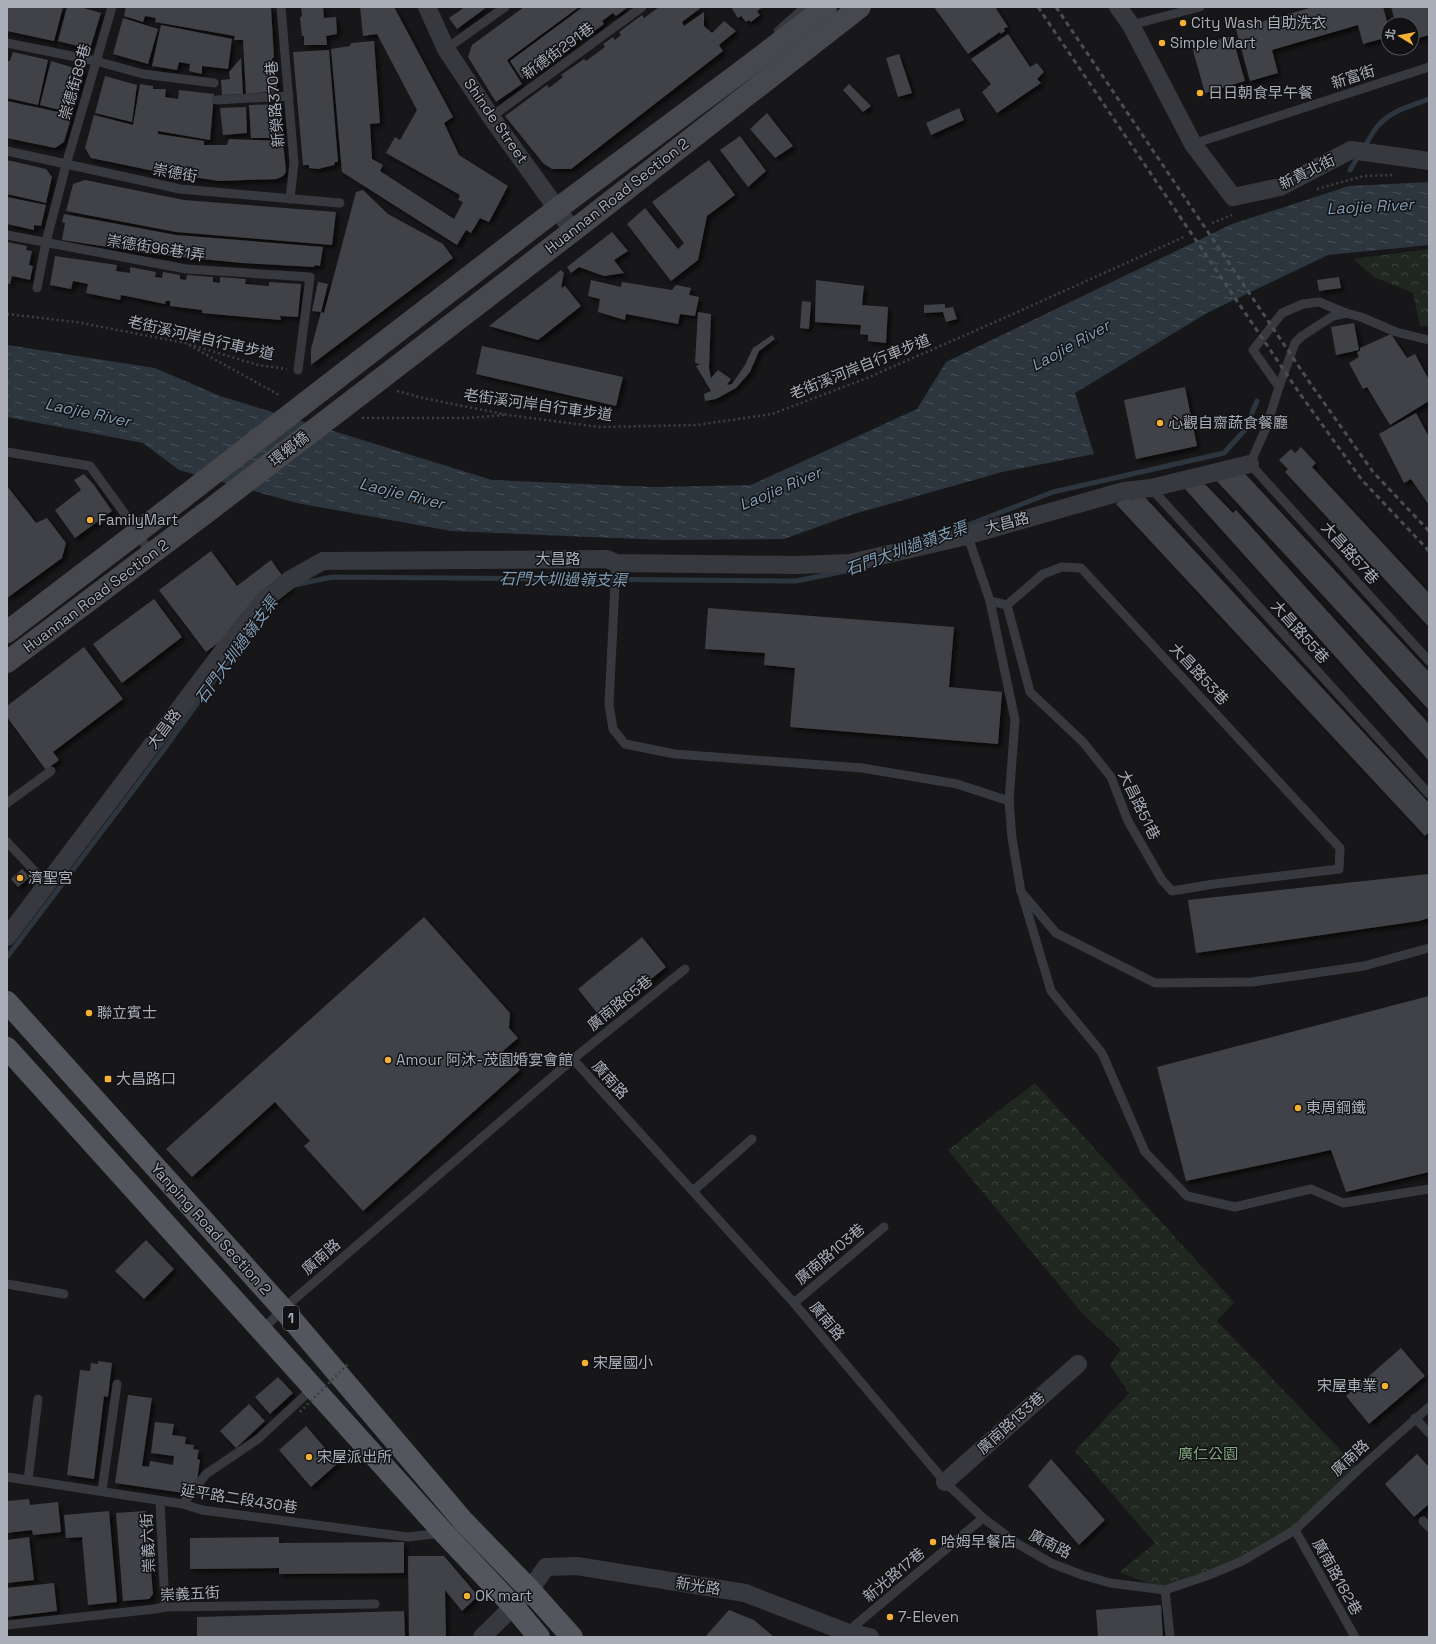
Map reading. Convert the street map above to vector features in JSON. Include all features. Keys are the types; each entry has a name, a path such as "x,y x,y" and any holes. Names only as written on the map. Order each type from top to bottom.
{"main road":[{"name":"Huannan Road Section 2","path":"374,384 573,231 757,74 826,7"},
{"name":"Huannan Road Section 2","path":"349,369 557,209 757,74 860,7"},
{"name":"環鄉橋","path":"181,499 349,369"},
{"name":"環鄉橋","path":"203,515 374,384"},
{"name":"Huannan Road Section 2","path":"7,632 181,499"},
{"name":"Huannan Road Section 2","path":"7,662 203,515"},
{"name":"Yanping Road Section 2","path":"7,1002 282,1308 454,1527 538,1637"},
{"name":"Yanping Road Section 2","path":"7,1048 313,1388 454,1527 530,1590 572,1637"}],"street":[{"name":"Shinde Street","path":"427,7 446,49 491,117 573,231"},
{"path":"1118,7 1131,25 1194,144"},
{"name":"新貴北街","path":"1194,144 1233,197 1280,187 1351,150 1429,161"},
{"name":"大昌路","path":"7,937 227,646 265,599 291,579 323,561 612,561 616,555 795,556 851,552 967,534 1124,491 1151,488 1250,464"},
{"name":"廣南路133巷","path":"945,1482 1078,1364"},
{"name":"新光路","path":"530,1590 546,1567 577,1566 745,1593 845,1635 870,1637"},
{"path":"482,1637 530,1590"}],"lane":[{"name":"崇德街89巷","path":"37,288 46,242 66,165 112,7"},
{"name":"新榮路370巷","path":"281,7 294,163 290,199"},
{"path":"446,49 505,7"},
{"name":"新德街291巷","path":"491,117 642,7"},
{"path":"757,74 780,28 805,7"},
{"path":"1131,25 1200,7"},
{"path":"7,42 96,61 143,74 214,83"},
{"name":"新富街","path":"1194,144 1429,67"},
{"path":"216,100 289,96"},
{"name":"崇德街","path":"7,152 180,190 340,203"},
{"name":"崇德街96巷1弄","path":"7,235 186,269 310,277 298,370"},
{"path":"1279,387 1253,350 1282,312 1303,304 1319,302 1346,313 1361,317 1396,332 1429,340"},
{"path":"1250,464 1266,428 1295,343 1302,336 1333,316 1346,313"},
{"path":"7,452 90,466 138,532 150,556"},
{"name":"大昌路57巷","path":"1250,464 1429,661"},
{"name":"大昌路55巷","path":"1151,488 1429,794"},
{"path":"967,534 990,601 1015,720 1009,801 1012,838 1021,892 1051,990 1102,1053 1145,1152 1187,1196 1236,1207 1311,1189 1343,1203 1429,1189"},
{"path":"612,561 609,705 613,729 625,744 675,754 862,768 957,784 1009,801"},
{"name":"大昌路53巷","path":"1007,605 1043,574 1062,567 1081,568 1340,848 1340,869"},
{"path":"990,601 1007,605"},
{"name":"大昌路51巷","path":"1007,605 1030,692 1083,742 1111,776 1128,821 1162,880 1172,891 1214,884 1340,869"},
{"path":"7,804 51,771"},
{"path":"7,842 47,884"},
{"path":"1021,892 1056,933 1155,983 1252,982 1364,966 1429,948"},
{"name":"廣南路65巷","path":"573,1059 685,969"},
{"name":"廣南路","path":"262,1330 282,1308 573,1059 794,1303 945,1482 983,1518 1018,1544 1051,1562 1110,1583 1165,1590 1209,1575 1242,1561 1295,1530 1415,1418 1429,1407"},
{"path":"693,1191 752,1139"},
{"name":"廣南路103巷","path":"794,1303 884,1227"},
{"path":"7,1284 64,1294"},
{"path":"102,1492 117,1384"},
{"path":"183,1504 206,1474 258,1439 313,1388"},
{"path":"28,1480 38,1399"},
{"path":"1415,1418 1429,1433"},
{"name":"延平路二段430巷","path":"7,1477 183,1504 202,1510 408,1537 454,1527"},
{"name":"崇義六街","path":"160,1501 165,1607"},
{"name":"新光路17巷","path":"845,1635 983,1518"},
{"name":"廣南路182巷","path":"1295,1530 1355,1637"},
{"path":"1165,1590 1170,1637"},
{"name":"崇義五街","path":"7,1624 165,1607 375,1604"}],"path":[{"path":"1311,190 1364,176 1395,175"},
{"path":"1212,223 1236,213"},
{"name":"老街溪河岸自行車步道","path":"374,384 423,398 508,414 599,427 697,425 772,414 867,378 1186,236"},
{"name":"老街溪河岸自行車步道","path":"7,314 76,322 185,343 258,365 298,370"},
{"path":"185,343 279,395"},
{"path":"360,418 467,418 508,414"},
{"path":"300,1412 348,1364"}],"green space":[{"path":"1429,249 1429,326 1420,326 1413,293 1374,277 1353,259"},
{"name":"廣仁公園","path":"1035,1083 1234,1302 1217,1321 1356,1466 1318,1508 1242,1561 1165,1590 1120,1572 1155,1543 1075,1451 1129,1393 1110,1365 1121,1349 1082,1313 948,1150"}],"water":[{"name":"Laojie River","path":"1429,182 1429,245 1328,255 1207,313 1075,393 1094,454 1002,472 854,514 784,539 662,540 451,531 297,503 179,470 143,443 7,417 7,345 155,368 220,396 492,480 655,487 751,485 917,409 946,362 1232,224 1349,186"}],"building":[{"path":"7,7 63,7 54,41 7,31"},
{"path":"67,7 80,7 101,13 90,49 58,41"},
{"path":"126,7 271,7 274,58 272,58 273,66 269,66 270,77 276,78 277,91 246,94 243,40 234,40 235,36 155,22 156,18 145,16 143,22 124,16"},
{"path":"301,7 323,7 324,18 336,17 337,34 326,36 327,45 304,45 304,36 302,36 300,18 302,16"},
{"path":"360,7 394,7 453,117 444,123 459,155 508,186 489,222 480,218 471,233 466,230 457,245 342,172 331,49 350,46 351,43 374,41 380,123 370,124 372,159 383,165 380,171 454,219 463,202 458,200 460,195 386,153 395,137 400,140 417,110 377,34 363,36"},
{"path":"465,7 487,7 457,29 449,18"},
{"path":"524,7 579,7 507,60 522,84 496,102 468,57 472,45"},
{"path":"583,7 628,7 616,16 613,13 602,21 604,24 593,32 591,30 575,41 577,44 565,51 564,49 546,62 548,65 537,72 535,70 522,79 510,61"},
{"path":"659,7 702,7 682,22 684,26 704,12 704,26 712,33 724,21 736,31 719,45 723,51 571,169 552,169 543,163 505,116 547,85 549,88 563,77 561,75 584,59 586,61 605,47 603,44 613,37 615,40 621,35 619,32 642,15 644,18"},
{"path":"731,7 763,7 757,11 760,15 751,22 749,20 746,22 741,16 738,18"},
{"path":"934,7 995,7 1008,27 1004,28 1005,31 1001,34 1000,32 968,54"},
{"path":"1313,7 1383,7 1386,16 1380,16 1380,39 1363,44 1358,25 1272,50 1278,73 1250,81 1236,29"},
{"path":"1391,7 1429,7 1429,35 1420,38 1420,16 1394,16"},
{"path":"123,18 158,29 148,64 113,54"},
{"path":"161,25 232,39 228,69 202,66 202,74 189,71 190,64 179,62 177,70 152,66"},
{"path":"1008,34 1030,67 1037,63 1044,72 1037,79 1041,83 997,113 982,92 991,84 971,59"},
{"path":"1232,36 1245,81 1205,93 1192,47"},
{"path":"329,50 338,162 335,162 334,165 318,169 309,168 309,165 303,165 293,52"},
{"path":"13,52 48,60 38,105 7,98 7,61 10,61"},
{"path":"899,54 912,93 898,97 886,58"},
{"path":"241,58 243,94 222,95 221,80 230,79 229,72"},
{"path":"51,61 84,71 72,113 40,105"},
{"path":"105,76 137,85 132,122 95,113"},
{"path":"140,84 153,86 153,89 166,89 165,97 178,99 179,90 214,94 210,140 158,131 158,134 204,141 204,145 227,145 229,139 283,141 286,172 283,176 277,179 219,181 154,171 91,158 85,148 94,115 133,125"},
{"path":"849,84 871,106 863,112 843,90"},
{"path":"7,101 72,115 64,142 55,148 7,138"},
{"path":"280,104 283,138 251,138 249,105"},
{"path":"246,107 247,133 223,135 220,108"},
{"path":"959,108 964,120 931,135 926,123"},
{"path":"767,113 793,146 775,158 750,129"},
{"path":"740,136 766,171 748,187 720,150"},
{"path":"7,160 46,169 52,177 46,203 7,194"},
{"path":"709,160 735,195 707,216 698,260 671,281 627,224 645,208 678,249 684,243 652,202"},
{"path":"85,180 184,200 336,212 332,245 176,232 66,211 73,184"},
{"path":"363,190 388,214 443,244 453,258 311,365 311,349 321,312 324,313 356,192"},
{"path":"7,197 46,205 41,226 34,225 34,230 7,224"},
{"path":"64,214 176,235 323,247 320,266 315,265 314,267 242,263 201,259 147,253 62,240 65,223 62,222"},
{"path":"612,232 628,251 614,260 624,273 604,276 579,267 571,273 567,267"},
{"path":"7,242 27,246 26,250 32,251 29,265 33,266 30,280 12,276 10,284 7,284"},
{"path":"55,256 117,265 116,271 130,273 130,267 156,272 155,277 162,278 163,272 180,275 180,279 186,280 187,275 213,277 213,282 220,283 220,277 246,279 245,284 269,286 269,282 301,284 298,317 280,316 281,320 202,313 202,310 170,306 170,301 166,301 165,304 121,295 120,300 86,293 88,284 73,281 71,289 50,285"},
{"path":"561,270 564,273 561,288 565,286 581,306 538,340 489,326"},
{"path":"1339,277 1341,288 1319,291 1317,280"},
{"path":"591,280 621,287 622,282 672,290 676,285 691,288 689,295 699,297 695,316 680,314 678,324 626,314 625,320 598,312 600,299 588,296"},
{"path":"816,280 864,286 862,305 888,307 886,343 868,341 868,335 860,334 861,325 815,322"},
{"path":"318,282 328,284 321,312 312,311"},
{"path":"802,301 811,302 809,329 800,328"},
{"path":"945,304 945,308 953,307 957,319 946,322 943,312 924,313 924,305"},
{"path":"698,312 711,314 709,368 711,378 718,370 731,379 727,385 732,384 745,365 753,348 772,335 775,339 759,351 750,372 736,388 716,399 705,401 704,394 711,391 696,366 700,364 695,363"},
{"path":"1354,323 1359,350 1336,355 1331,327"},
{"path":"1391,334 1407,358 1415,354 1429,380 1429,401 1390,425 1367,387 1363,389 1349,363 1359,357 1357,352 1360,351 1360,348"},
{"path":"482,346 623,377 616,406 476,374"},
{"name":"心觀自齋蔬食餐廳","path":"1185,387 1197,446 1136,459 1124,400"},
{"path":"1416,413 1429,437 1429,505 1411,479 1404,483 1379,434"},
{"path":"1301,447 1316,463 1312,467 1429,593 1429,627 1285,472 1288,469 1279,460 1291,449 1295,453"},
{"path":"1236,464 1429,672 1429,710 1214,478"},
{"path":"84,474 94,485 112,511 75,538 55,510 81,490 74,480"},
{"path":"1198,477 1233,513 1236,510 1429,724 1429,761 1185,489"},
{"path":"7,486 36,523 47,518 66,543 62,558 7,598"},
{"path":"1140,492 1429,803 1429,832 1425,836 1116,504 1127,494 1132,500"},
{"path":"211,551 237,586 271,560 291,588 206,652 159,590"},
{"path":"154,599 182,637 122,683 93,644"},
{"path":"708,608 954,627 949,687 1002,692 998,744 790,727 795,668 764,665 765,653 705,649"},
{"path":"84,647 123,699 53,752 59,760 46,770 7,717 7,706"},
{"name":"濟聖宮","path":"22,869 30,877 18,887 11,879"},
{"path":"1429,874 1429,918 1419,921 1196,953 1188,900"},
{"name":"Amour 阿沐-茂園婚宴會館","path":"424,917 510,1013 509,1028 518,1038 503,1051 520,1070 363,1211 304,1146 310,1141 275,1102 192,1177 166,1149"},
{"path":"642,937 666,967 602,1019 578,989"},
{"name":"東周鋼鐵","path":"1429,996 1429,1172 1346,1192 1331,1150 1186,1181 1157,1067"},
{"path":"146,1240 174,1269 144,1299 115,1271"},
{"name":"宋屋車業","path":"1401,1348 1425,1376 1369,1424 1346,1396"},
{"path":"98,1361 112,1363 108,1397 104,1396 94,1479 67,1475 80,1370 90,1371 91,1363 98,1364"},
{"path":"278,1377 293,1393 270,1414 255,1397"},
{"path":"128,1395 152,1398 142,1466 149,1467 150,1461 173,1465 174,1456 151,1453 155,1422 174,1424 172,1435 186,1437 185,1444 194,1445 193,1449 199,1450 197,1459 200,1460 197,1480 184,1493 115,1483"},
{"path":"249,1404 265,1421 236,1448 220,1431"},
{"name":"宋屋派出所","path":"306,1426 338,1463 311,1487 279,1450"},
{"path":"1417,1454 1429,1467 1429,1504 1414,1517 1385,1484"},
{"path":"1051,1459 1105,1520 1079,1545 1028,1486"},
{"path":"29,1499 30,1505 58,1502 61,1532 33,1535 32,1530 7,1533 7,1501"},
{"path":"109,1511 117,1602 88,1605 82,1537 66,1538 64,1515"},
{"path":"146,1511 153,1594 149,1599 123,1601 116,1513"},
{"path":"29,1537 34,1580 7,1583 7,1540"},
{"path":"279,1537 279,1543 404,1542 404,1573 279,1574 279,1568 190,1569 190,1538"},
{"path":"408,1556 444,1556 478,1596 462,1611 445,1590 446,1637 409,1637"},
{"path":"54,1583 57,1611 7,1617 7,1588"},
{"path":"1161,1605 1163,1637 1098,1637 1096,1610"},
{"path":"729,1610 754,1620 774,1637 705,1637"},
{"path":"404,1611 405,1637 197,1637 197,1617"}],"waterway":[{"name":"石門大圳過嶺支渠","path":"1364,148 1375,129 1382,121 1394,113 1429,99"},
{"name":"石門大圳過嶺支渠","path":"1350,170 1359,155"},
{"name":"石門大圳過嶺支渠","path":"955,530 1053,492 1224,453 1245,430 1257,401"},
{"name":"石門大圳過嶺支渠","path":"294,585 332,577 796,581 846,571"},
{"name":"石門大圳過嶺支渠","path":"7,957 165,748 243,640"}],"railway":[{"path":"1038,7 1298,391 1362,480 1429,551"},
{"path":"1056,7 1310,383 1373,472 1429,531"}],"place":[{"name":"City Wash 自助洗衣","path":"1183,23"},
{"name":"Simple Mart","path":"1162,43"},
{"name":"日日朝食早午餐","path":"1200,93"},
{"name":"心觀自齋蔬食餐廳","path":"1160,423"},
{"name":"FamilyMart","path":"90,520"},
{"name":"濟聖宮","path":"20,878"},
{"name":"聯立賓士","path":"89,1013"},
{"name":"Amour 阿沐-茂園婚宴會館","path":"388,1060"},
{"name":"大昌路口","path":"108,1079"},
{"name":"東周鋼鐵","path":"1298,1108"},
{"name":"宋屋國小","path":"585,1363"},
{"name":"宋屋車業","path":"1385,1386"},
{"name":"宋屋派出所","path":"309,1457"},
{"name":"哈姆早餐店","path":"933,1542"},
{"name":"OK mart","path":"467,1596"},
{"name":"7-Eleven","path":"890,1617"}]}
